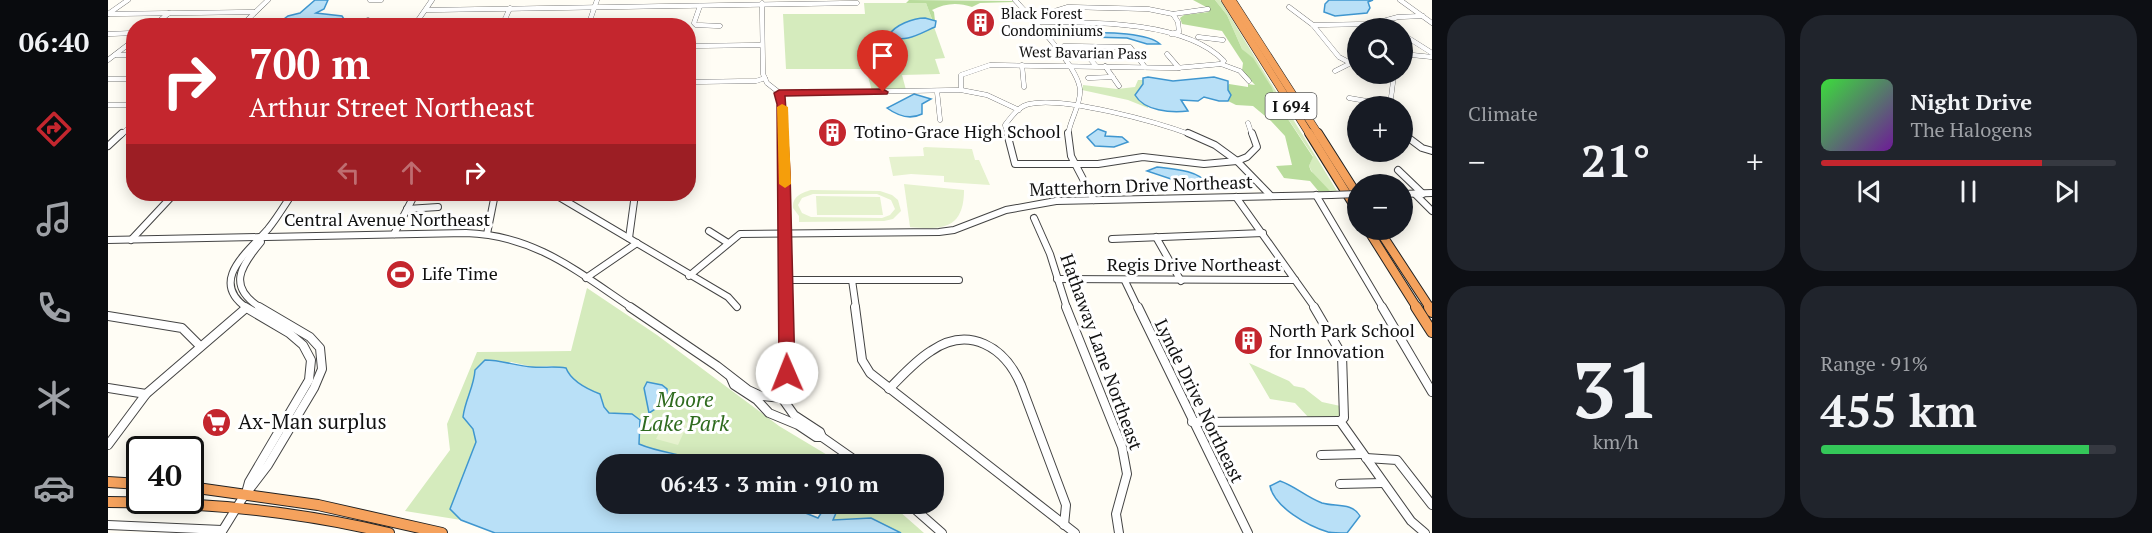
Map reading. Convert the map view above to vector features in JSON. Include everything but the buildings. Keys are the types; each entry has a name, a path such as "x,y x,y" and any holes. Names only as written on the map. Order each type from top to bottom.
{"highway":[{"name":"I 694","path":"1225,0 1347,194"},
{"name":"I 694","path":"1232,0 1347,178"},
{"path":"1374,240 1432,332"},
{"path":"1386,240 1432,310"},
{"path":"108,483 126,484"},
{"path":"204,488 351,510 442,533"},
{"path":"108,502 237,508 309,517 389,533"}],"street":[{"path":"108,14 128,0"},
{"path":"249,18 268,0"},
{"path":"370,0 381,0"},
{"path":"420,18 432,0"},
{"path":"591,18 597,0"},
{"path":"639,6 642,0"},
{"path":"1015,0 1035,22 1079,82 1077,106 1067,137 1071,157 1094,200"},
{"path":"1400,0 1432,22"},
{"path":"426,10 700,6 762,2 857,3"},
{"path":"762,2 765,78 779,93 782,104 787,373 782,388 766,402 765,408 769,413 816,437 822,437"},
{"path":"696,18 700,6"},
{"path":"1289,7 1313,25 1330,49 1347,62"},
{"path":"505,18 510,8"},
{"path":"1056,22 1055,10 1068,8 1148,9 1173,14 1208,9"},
{"path":"108,14 255,12"},
{"path":"163,18 169,13"},
{"path":"1173,14 1178,22 1179,32"},
{"path":"1394,18 1423,16"},
{"path":"1035,22 1132,25 1202,42 1221,55 1224,61 1221,64 1240,71 1249,81"},
{"path":"1313,25 1347,24"},
{"path":"696,26 720,26"},
{"path":"1170,34 1179,32 1223,40"},
{"path":"108,33 126,33"},
{"path":"1413,42 1432,55"},
{"path":"108,60 111,55 126,45"},
{"path":"696,46 762,45"},
{"path":"1064,46 1130,47 1145,67"},
{"path":"1080,48 1096,66"},
{"path":"1167,54 1179,68"},
{"path":"1413,54 1432,55"},
{"name":"West Bavarian Pass","path":"961,90 961,75 969,70 999,64 1179,68 1221,64"},
{"path":"1022,65 1024,87"},
{"path":"1335,71 1347,65"},
{"path":"1105,66 1119,86"},
{"path":"1088,78 1113,77"},
{"path":"696,82 756,81 765,78"},
{"path":"108,79 126,79"},
{"path":"779,93 961,90 987,95 1019,110"},
{"path":"937,91 940,100 940,120"},
{"path":"1248,123 1257,147 1251,155 1237,161 1204,164 1146,157 1117,162 1015,164 1005,125 1019,110 1029,104 1058,103 1185,132 1206,140 1237,161 1258,178 1271,196"},
{"path":"108,105 126,105"},
{"path":"108,146 126,130"},
{"path":"1413,141 1422,148 1432,151"},
{"path":"1398,170 1423,194"},
{"path":"1415,194 1432,194"},
{"path":"1415,194 1432,211"},
{"path":"1316,195 1432,392"},
{"name":"Matterhorn Drive Northeast","path":"728,243 740,234 939,232 1031,204 1094,200 1347,195"},
{"path":"1192,422 1340,421 1344,417 1342,355 1316,309 1236,197"},
{"path":"131,240 167,201"},
{"path":"108,525 222,532 309,380 313,362 309,351 295,337 231,293 230,281 235,268 287,201"},
{"path":"393,234 411,201"},
{"path":"487,234 494,201"},
{"path":"566,201 629,237 689,276 728,297 737,307"},
{"path":"629,237 634,201"},
{"path":"407,209 438,207"},
{"name":"Hathaway Lane Northeast","path":"1034,218 1050,254 1057,279 1122,447 1127,474 1116,514 1119,533"},
{"path":"689,276 728,243 709,231"},
{"path":"1112,239 1263,233"},
{"name":"Central Avenue Northeast","path":"108,240 393,234 487,234 514,238 537,247 586,278 757,394 773,397"},
{"path":"1156,237 1181,281"},
{"path":"586,278 637,243"},
{"name":"Regis Drive Northeast","path":"1057,279 1295,280"},
{"path":"786,280 959,280"},
{"path":"852,280 862,360 870,373 1075,533"},
{"name":"Lynde Drive Northeast","path":"1125,281 1248,533"},
{"path":"108,445 146,394 250,306"},
{"path":"108,316 182,328 200,346"},
{"path":"889,389 933,349 946,343 961,340 982,342 997,350 1008,360 1023,390 1066,506 1064,525"},
{"path":"778,416 784,413 790,392 790,377 787,373"},
{"name":"Central Avenue Northeast","path":"731,378 734,385 765,408"},
{"path":"108,388 146,394"},
{"path":"773,397 782,398 799,419 820,432 822,437 846,454"},
{"path":"1340,421 1411,521 1425,533"},
{"path":"1321,455 1364,456 1397,460 1432,505"},
{"path":"1340,484 1383,483"},
{"path":"920,514 942,533"}],"green space":[{"path":"909,0 1014,2 980,3 972,7 962,4 942,6 932,10 935,21 926,3 906,3"},
{"path":"1193,0 1215,0 1227,15 1242,49 1253,58 1272,88 1276,101 1313,157 1309,166 1311,171 1332,193 1320,193 1310,181 1284,178 1276,166 1292,165 1285,136 1253,106 1236,105 1228,101 1230,98 1227,88 1229,84 1248,87 1248,84 1255,85 1242,71 1243,63 1222,31 1182,24 1180,18 1184,15 1209,12 1208,8"},
{"path":"1215,0 1220,0 1337,191 1332,193 1314,176 1309,166 1313,156 1276,101 1253,59 1242,49 1227,15"},
{"path":"864,3 926,3 932,19 936,22 934,27 945,58 935,59 940,74 902,75 906,90 872,91 866,69 786,69 783,14 865,14"},
{"path":"1138,80 1147,80 1148,108 1128,100 1082,90 1083,85 1117,89 1135,87"},
{"path":"923,148 972,149 975,160 979,160 990,185 944,182 944,176 911,174 893,176 889,157 924,156"},
{"path":"904,184 964,190 960,213 955,220 941,227 910,227"},
{"path":"807,191 880,191 898,200 901,211 893,219 884,221 799,222 799,216 793,204 798,196","holes":["813,194 877,194 891,200 895,209 890,215 882,218 811,217 802,213 798,205 802,198"]},
{"path":"816,196 880,197 883,215 817,215"},
{"name":"Moore Lake Park","path":"587,288 657,335 779,426 826,454 676,454 647,447 638,444 640,420 632,414 609,413 604,407 600,394 552,366 533,367 511,362 475,370 474,382 463,417 473,429 476,442 450,509 461,520 405,511 450,450 447,424 477,352 571,351"},
{"path":"1249,363 1289,381 1294,386 1304,388 1322,402 1345,407 1340,421 1309,418 1295,403 1270,399"},
{"path":"667,417 688,423 678,445 656,439"},
{"path":"836,514 902,514 924,533 901,533 871,518 833,520"}],"water":[{"path":"315,0 328,0 324,9 316,13 343,18 285,18 300,13"},
{"path":"1329,0 1373,0 1368,2 1370,8 1367,13 1335,16 1324,12 1325,4"},
{"path":"925,18 936,21 935,27 906,38 894,38 889,35 895,28 905,23"},
{"path":"1090,33 1137,35 1160,44 1147,44 1127,38 1090,37 1087,35"},
{"path":"1214,77 1228,81 1228,90 1231,95 1228,101 1204,97 1198,101 1181,100 1188,111 1158,110 1145,105 1135,95 1143,84 1143,78 1173,81"},
{"path":"914,94 931,99 922,104 922,114 913,117 904,116 887,108"},
{"path":"1098,129 1106,132 1105,136 1122,137 1128,142 1114,147 1095,146 1087,137"},
{"path":"1157,167 1191,173 1206,183 1180,182 1147,171"},
{"path":"485,360 532,367 566,368 576,381 600,394 604,407 609,413 632,414 640,420 639,444 675,454 596,454 596,514 808,514 818,518 821,514 836,514 833,520 871,518 901,533 495,533 461,520 450,509 476,442 473,429 463,417 475,370"},
{"path":"647,382 662,385 667,389 664,401 649,413 644,388"},
{"path":"1280,481 1322,503 1353,509 1360,516 1347,533 1320,529 1293,515 1278,501 1270,486"}],"slow traffic":[{"path":"782,107 785,184"}],"place":[{"name":"Black Forest Condominiums","path":"980,23"},
{"name":"Totino-Grace High School","path":"833,132"},
{"name":"Life Time","path":"401,274"},
{"name":"North Park School for Innovation","path":"1248,341"},
{"name":"Ax-Man surplus","path":"217,422"}],"route":[{"path":"787,373 784,172 782,104 779,93 883,92"}]}
